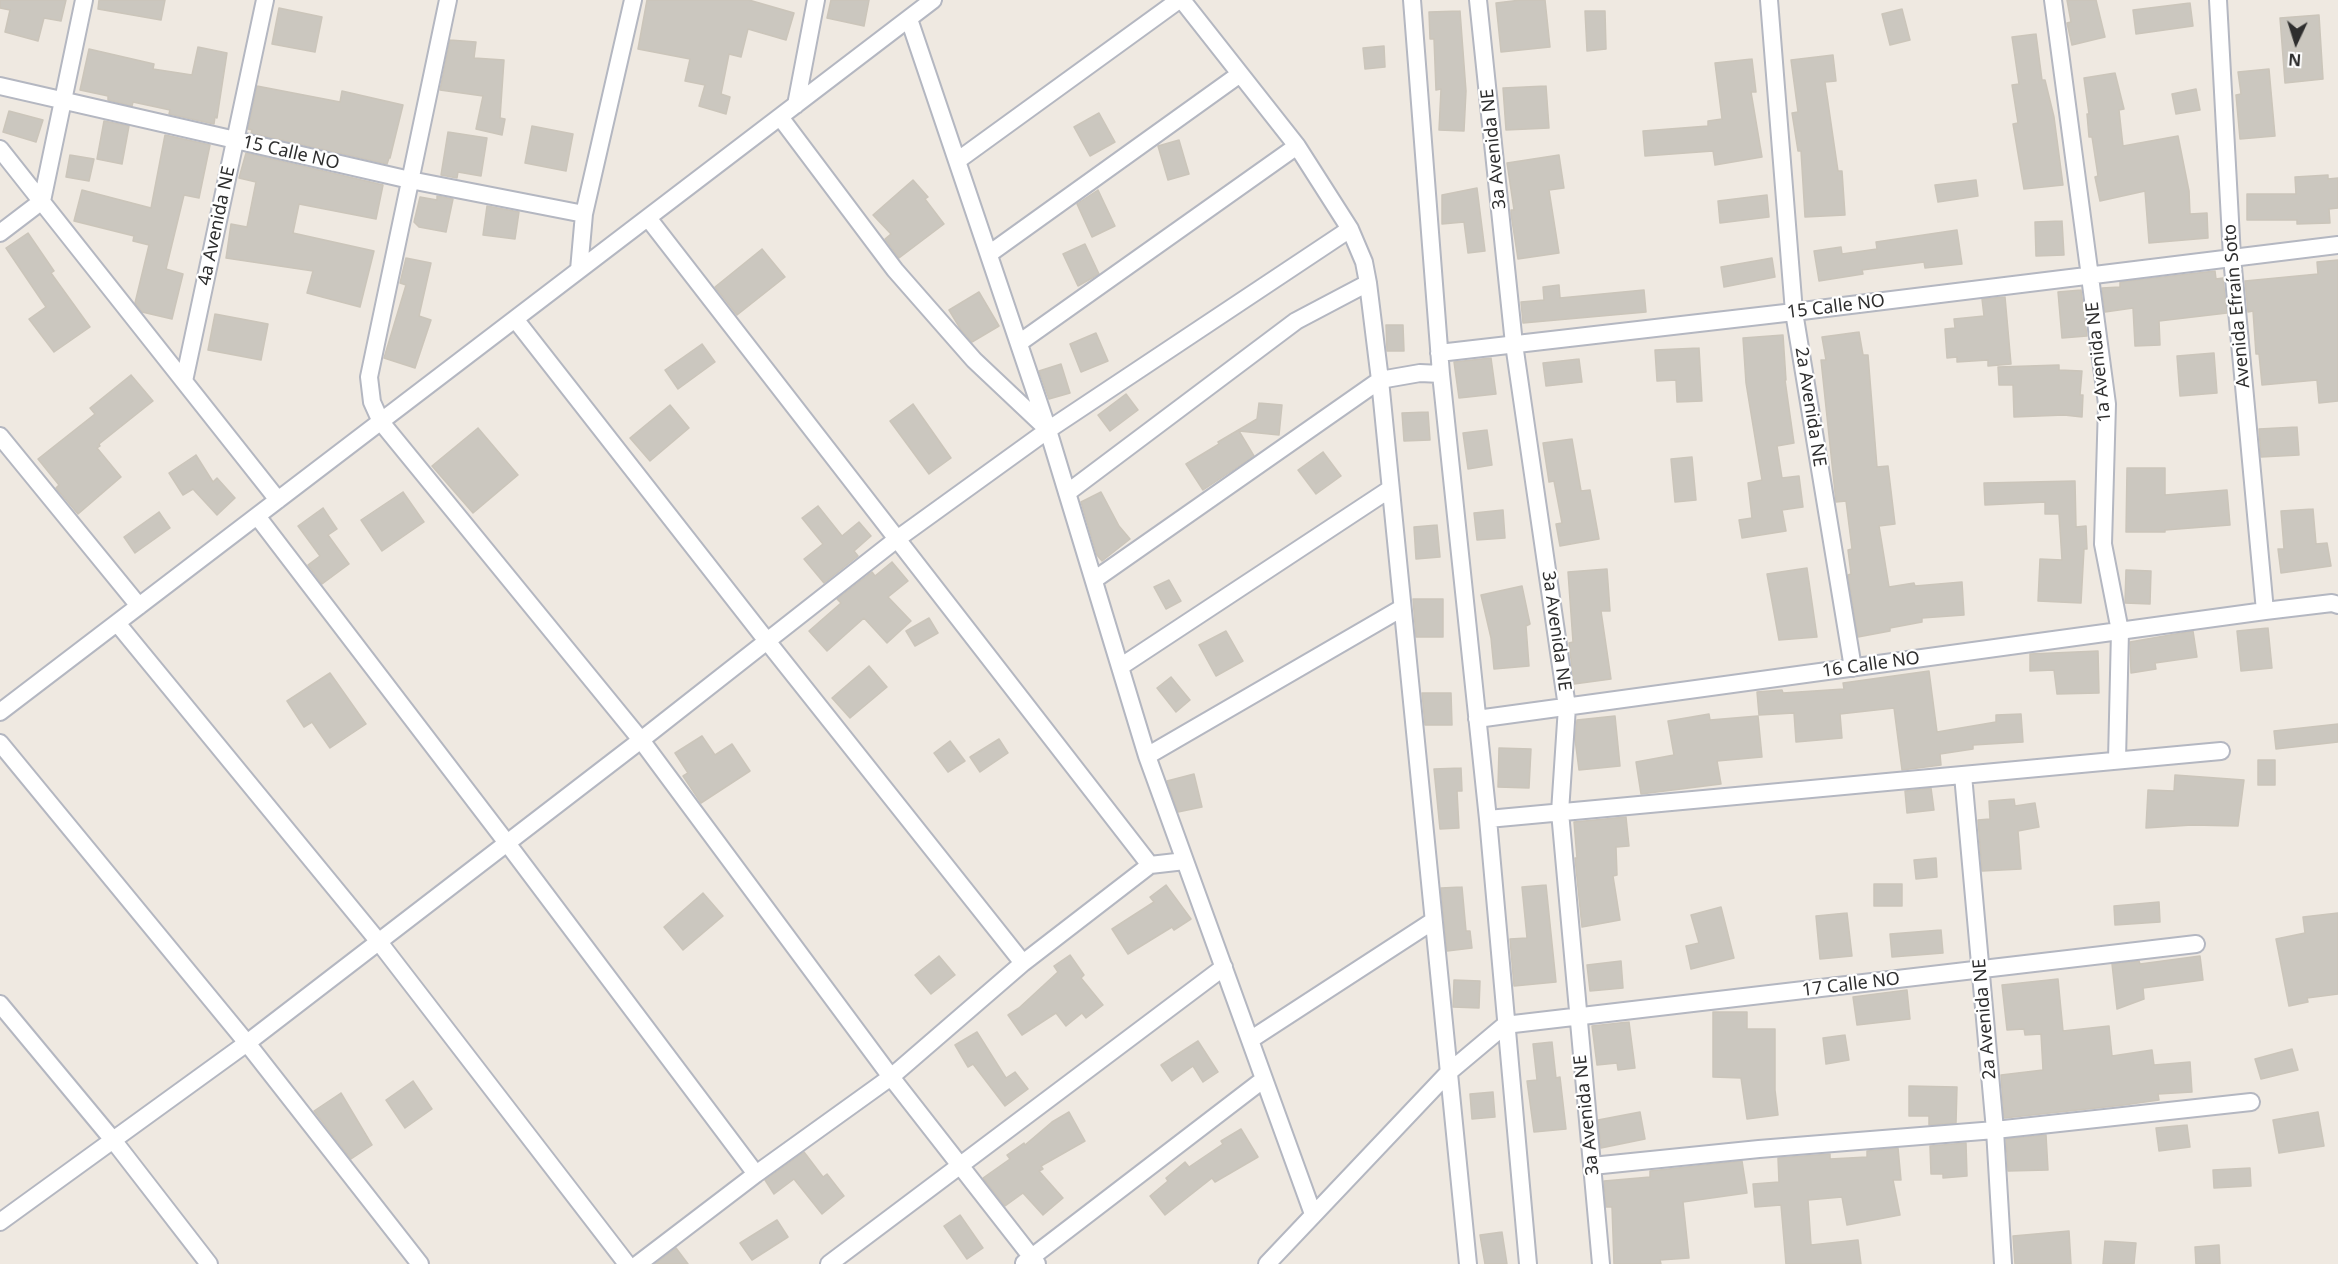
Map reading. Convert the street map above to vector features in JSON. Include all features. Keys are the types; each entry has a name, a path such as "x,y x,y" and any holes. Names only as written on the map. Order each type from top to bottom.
{"street":[{"path":"0,233 42,201 84,0"},
{"name":"4a Avenida NE","path":"184,381 265,0"},
{"path":"448,0 369,377 372,402 381,422 641,740 1031,1262 1264,1079"},
{"path":"579,270 584,214 633,0"},
{"path":"796,105 816,0"},
{"path":"0,712 933,0"},
{"path":"957,161 1180,0 1297,146 1350,229 1364,262 1380,380 1449,1072 1465,1261"},
{"path":"1412,0 1440,374 1488,819 1528,1264"},
{"name":"3a Avenida NE","path":"1478,0 1515,345 1567,707 1560,812 1601,1264"},
{"name":"2a Avenida NE","path":"1768,0 1794,312 1853,668"},
{"name":"1a Avenida NE","path":"2053,0 2107,404 2103,544 2120,631 2117,760"},
{"name":"Avenida Efraín Soto","path":"2218,0 2232,257 2265,611"},
{"path":"909,19 1048,430 1147,756 1313,1214"},
{"path":"989,254 1240,74"},
{"name":"15 Calle NO","path":"0,86 410,180 584,214"},
{"path":"780,117 894,270 974,360 1048,430"},
{"path":"1019,343 1297,146"},
{"path":"0,148 278,500"},
{"path":"648,218 1150,865"},
{"path":"0,1222 247,1043 641,740 897,539 1048,430 1350,229"},
{"name":"15 Calle NO","path":"1439,353 2338,245"},
{"path":"1067,493 1296,321 1368,283"},
{"path":"515,319 1023,963"},
{"path":"1094,580 1380,380 1420,373 1440,374"},
{"path":"0,436 139,606"},
{"path":"1120,667 1390,489"},
{"path":"257,516 756,1174"},
{"path":"2265,611 2338,604"},
{"path":"1147,756 1402,608"},
{"name":"16 Calle NO","path":"1477,719 2265,611"},
{"path":"117,623 379,942 627,1264"},
{"path":"0,743 247,1043 420,1264"},
{"path":"1488,819 2221,751"},
{"name":"2a Avenida NE","path":"1963,775 1995,1130 2003,1264"},
{"path":"638,1264 756,1174 891,1077 1023,963 1150,865 1185,861"},
{"path":"1250,1040 1433,921"},
{"name":"17 Calle NO","path":"1505,1025 2196,944"},
{"path":"829,1264 1224,967"},
{"path":"0,1004 113,1140 209,1264"},
{"path":"1267,1264 1449,1072 1505,1025"},
{"path":"1592,1166 1771,1148 1995,1130 2251,1102"}],"building":[{"path":"0,0 66,0 61,21 44,18 38,41 5,32 10,10 0,8"},
{"path":"99,0 165,0 161,20 98,9"},
{"path":"647,0 749,0 794,13 786,40 748,29 741,57 729,54 721,94 730,97 726,114 699,106 705,85 685,81 690,59 638,49"},
{"path":"831,0 869,0 864,26 827,18"},
{"path":"1545,0 1550,47 1501,52 1496,3"},
{"path":"2067,0 2096,0 2105,37 2072,45 2067,23 2071,22"},
{"path":"2190,3 2193,26 2136,34 2133,10"},
{"path":"279,8 322,17 315,52 272,44"},
{"path":"1902,9 1910,40 1890,45 1882,14"},
{"path":"1460,11 1466,91 1464,131 1439,130 1441,89 1436,90 1434,39 1430,39 1429,12"},
{"path":"1585,11 1605,11 1606,49 1587,51"},
{"path":"2319,15 2323,79 2285,83 2280,18"},
{"path":"2036,34 2042,80 2045,80 2054,117 2063,185 2024,189 2013,124 2018,123 2012,85 2019,84 2012,37"},
{"path":"450,40 476,42 474,58 504,60 500,118 505,119 502,135 476,129 483,96 440,90"},
{"path":"1384,46 1385,67 1365,69 1363,48"},
{"path":"198,47 227,53 217,118 215,117 214,124 169,114 170,110 133,102 132,106 108,100 108,96 80,90 89,49 154,64 153,69 192,75"},
{"path":"1833,55 1836,81 1825,82 1838,171 1842,171 1845,215 1805,217 1801,151 1798,151 1792,113 1798,112 1791,60"},
{"path":"1752,59 1756,92 1751,92 1762,157 1715,165 1713,151 1645,156 1643,131 1708,126 1708,121 1722,119 1715,63"},
{"path":"2269,69 2275,136 2240,139 2236,95 2241,94 2238,72"},
{"path":"2115,73 2124,109 2119,110 2123,146 2178,136 2189,191 2190,214 2207,213 2208,238 2149,243 2145,191 2100,201 2095,177 2098,176 2092,137 2089,137 2087,114 2089,114 2084,78"},
{"path":"257,86 340,102 342,91 403,105 387,164 251,133 252,130 248,129"},
{"path":"1546,86 1549,128 1506,130 1503,88"},
{"path":"2196,89 2200,110 2176,114 2172,94"},
{"path":"9,111 43,120 36,142 3,132"},
{"path":"1099,113 1115,142 1090,156 1074,127"},
{"path":"104,121 129,126 122,164 97,159"},
{"path":"532,126 573,134 566,171 525,163"},
{"path":"448,132 487,138 481,176 458,172 457,178 441,175"},
{"path":"165,135 210,145 199,198 184,195 166,269 183,274 172,319 142,312 135,303 149,245 133,241 134,236 74,221 82,190 151,208"},
{"path":"1179,140 1189,174 1168,180 1158,146"},
{"path":"246,153 383,185 376,219 299,204 293,233 374,251 360,307 307,293 313,271 226,258 231,224 247,227 256,182 239,178"},
{"path":"70,155 94,159 89,181 66,177"},
{"path":"1559,155 1564,188 1549,190 1559,253 1518,259 1511,214 1511,210 1514,210 1507,163"},
{"path":"2328,175 2328,179 2338,178 2338,208 2329,209 2330,223 2297,224 2297,220 2247,220 2247,194 2296,194 2295,177"},
{"path":"913,180 928,197 925,199 944,224 899,258 885,239 891,234 873,215"},
{"path":"1976,180 1978,196 1938,202 1935,185"},
{"path":"1477,188 1485,251 1468,253 1464,222 1442,224 1442,195"},
{"path":"1098,190 1115,226 1092,237 1077,204"},
{"path":"1767,195 1769,217 1720,223 1718,201"},
{"path":"437,196 453,199 446,232 419,227 414,222 420,197 437,200"},
{"path":"487,206 519,212 515,239 483,235"},
{"path":"2062,221 2064,255 2036,256 2035,222"},
{"path":"1957,230 1962,264 1925,268 1924,262 1862,270 1863,274 1819,281 1814,251 1841,247 1842,254 1877,249 1876,242"},
{"path":"28,233 54,271 51,273 90,327 54,352 29,319 46,307 6,248"},
{"path":"1085,244 1099,274 1078,286 1063,254"},
{"path":"762,249 785,277 737,315 715,287"},
{"path":"406,258 431,263 419,316 431,320 415,368 384,358 406,285 400,283"},
{"path":"1772,258 1775,277 1724,287 1721,267"},
{"path":"2338,260 2338,401 2319,403 2317,380 2262,385 2259,354 2256,354 2253,311 2248,312 2245,281 2318,274 2317,262"},
{"path":"2215,271 2216,279 2223,278 2227,313 2159,321 2160,345 2135,346 2133,308 2105,312 2102,288 2120,287 2120,282"},
{"path":"1559,285 1560,298 1644,290 1646,312 1523,323 1521,302 1544,300 1543,287"},
{"path":"2081,290 2087,336 2062,338 2058,292"},
{"path":"979,292 999,326 972,342 961,330 949,310"},
{"path":"2005,297 2011,364 1988,366 1988,360 1957,362 1957,357 1947,358 1945,329 1955,328 1954,319 1984,316 1982,299"},
{"path":"215,314 268,324 261,360 208,350"},
{"path":"1386,325 1403,325 1404,351 1387,351"},
{"path":"1859,332 1863,355 1868,355 1877,467 1888,466 1895,524 1879,526 1889,587 1914,583 1915,586 1962,582 1964,615 1922,618 1922,622 1858,637 1848,575 1851,574 1848,550 1852,549 1846,501 1836,502 1821,360 1826,360 1822,337"},
{"path":"1096,333 1108,361 1081,372 1070,344"},
{"path":"1783,335 1785,380 1794,443 1777,446 1782,478 1799,476 1803,507 1782,510 1786,531 1742,538 1739,520 1752,518 1748,483 1762,480 1746,383 1743,338"},
{"path":"702,344 715,362 678,389 665,370"},
{"path":"1699,348 1702,401 1677,402 1676,380 1657,381 1655,350"},
{"path":"2214,353 2217,393 2180,396 2177,356"},
{"path":"1491,358 1496,394 1459,398 1454,362"},
{"path":"1579,359 1582,382 1546,386 1543,363"},
{"path":"1061,364 1070,393 1049,399 1039,371"},
{"path":"2059,365 2059,370 2082,371 2080,395 2083,395 2082,417 2064,415 2014,417 2013,385 1999,385 1998,367"},
{"path":"131,375 153,401 99,444 97,448 121,477 78,514 56,488 59,485 38,459 95,414 90,408"},
{"path":"1126,394 1138,410 1110,431 1098,415"},
{"path":"1259,403 1282,405 1279,435 1239,431 1254,456 1203,490 1186,464 1257,419"},
{"path":"913,404 951,458 929,474 890,421"},
{"path":"670,405 689,428 650,461 630,438"},
{"path":"1428,412 1430,440 1404,441 1402,413"},
{"path":"2297,427 2299,455 2261,457 2259,429"},
{"path":"478,428 518,475 473,513 432,466"},
{"path":"1487,430 1492,465 1468,469 1463,433"},
{"path":"1572,439 1581,491 1590,490 1599,539 1560,546 1556,524 1562,523 1554,481 1549,482 1543,443"},
{"path":"1323,452 1341,476 1316,494 1298,470"},
{"path":"196,455 213,482 217,478 235,498 217,515 193,489 183,495 169,473"},
{"path":"1692,457 1696,500 1675,502 1671,459"},
{"path":"2127,468 2165,468 2165,495 2227,490 2230,525 2165,530 2165,532 2126,532"},
{"path":"2075,481 2076,527 2086,526 2087,549 2084,549 2081,603 2038,601 2040,559 2062,560 2059,514 2045,514 2045,502 1985,505 1984,483"},
{"path":"403,492 424,522 382,551 361,520"},
{"path":"1101,492 1119,526 1130,539 1102,561 1097,555 1081,502"},
{"path":"818,506 842,536 859,522 871,536 854,551 858,556 824,583 804,559 823,544 802,518"},
{"path":"323,508 337,529 328,535 349,564 322,584 308,565 320,556 298,526"},
{"path":"2313,509 2316,544 2327,543 2331,566 2281,573 2278,549 2284,549 2281,511"},
{"path":"1503,510 1505,538 1477,540 1474,513"},
{"path":"159,512 170,528 135,553 124,537"},
{"path":"1437,525 1440,557 1416,559 1414,527"},
{"path":"892,562 908,581 888,597 911,621 887,643 864,618 827,651 809,631 841,603 837,599 872,572 875,576"},
{"path":"1807,568 1817,637 1779,640 1767,574"},
{"path":"1607,569 1610,611 1601,611 1611,679 1574,684 1569,643 1573,642 1568,572"},
{"path":"2126,570 2151,571 2150,604 2125,603"},
{"path":"1169,580 1181,601 1166,609 1154,587"},
{"path":"1522,586 1530,624 1526,626 1529,666 1494,669 1491,638 1481,595"},
{"path":"1413,599 1443,599 1443,637 1416,637"},
{"path":"929,618 938,633 915,646 906,631"},
{"path":"2268,628 2272,668 2241,671 2237,631"},
{"path":"1226,631 1243,661 1216,676 1199,645"},
{"path":"2193,631 2197,657 2155,663 2156,669 2131,673 2130,642"},
{"path":"2098,651 2099,693 2057,694 2054,670 2030,671 2030,654"},
{"path":"869,666 887,687 850,718 832,698"},
{"path":"1929,671 1937,732 1996,722 1996,715 2021,714 2023,742 1973,745 1973,749 1940,754 1941,765 1902,770 1894,708 1840,714 1842,738 1796,742 1794,713 1759,715 1757,692 1782,690 1783,693 1844,689 1843,683"},
{"path":"330,673 366,724 330,748 312,722 304,727 287,701"},
{"path":"1171,677 1190,700 1176,712 1157,688"},
{"path":"1422,693 1451,693 1452,725 1425,725"},
{"path":"1709,714 1710,720 1758,716 1762,757 1717,761 1721,784 1641,794 1636,762 1674,755 1668,721"},
{"path":"1615,716 1620,766 1579,770 1575,739 1577,720"},
{"path":"2338,724 2338,742 2276,749 2274,731"},
{"path":"702,736 715,755 732,744 750,771 701,803 683,776 688,773 675,753"},
{"path":"999,739 1008,753 980,772 970,757"},
{"path":"950,741 965,761 948,772 934,753"},
{"path":"1499,748 1531,749 1529,788 1498,787"},
{"path":"2258,760 2275,760 2275,785 2258,785"},
{"path":"1461,768 1462,791 1457,791 1459,828 1440,829 1434,769"},
{"path":"1194,774 1202,807 1178,812 1167,781"},
{"path":"2175,775 2244,780 2238,826 2192,825 2146,828 2148,790 2174,791"},
{"path":"1931,788 1934,810 1907,813 1905,791"},
{"path":"2014,799 2015,806 2035,803 2039,827 2018,831 2021,869 1982,871 1978,820 1990,819 1989,801"},
{"path":"1626,817 1629,846 1616,847 1617,875 1613,876 1620,920 1582,927 1574,822"},
{"path":"1936,858 1937,877 1916,879 1914,860"},
{"path":"1874,884 1902,884 1902,906 1874,906"},
{"path":"1166,885 1191,919 1174,930 1172,927 1128,954 1112,929 1154,902 1150,897"},
{"path":"1546,885 1556,982 1514,986 1510,939 1527,938 1522,887"},
{"path":"1462,887 1466,931 1470,931 1472,948 1447,951 1441,888"},
{"path":"703,893 723,916 683,950 664,927"},
{"path":"2159,902 2160,922 2115,925 2114,906"},
{"path":"1721,907 1734,958 1691,969 1686,946 1699,943 1691,915"},
{"path":"1847,913 1852,956 1820,959 1816,916"},
{"path":"2338,913 2338,994 2307,998 2308,1002 2289,1006 2276,939 2305,933 2303,917"},
{"path":"1941,930 1943,953 1892,957 1890,934"},
{"path":"1070,955 1084,975 1081,978 1103,1005 1086,1018 1082,1013 1066,1026 1056,1013 1022,1035 1008,1015 1019,1008 1058,972 1054,966"},
{"path":"939,956 955,975 931,994 915,975"},
{"path":"2200,956 2203,980 2143,988 2144,999 2117,1009 2112,964 2139,961 2140,964"},
{"path":"1621,961 1623,988 1590,991 1587,965"},
{"path":"2058,979 2063,1031 2109,1026 2112,1056 2152,1050 2154,1065 2190,1062 2192,1092 2158,1094 2159,1100 2124,1105 2004,1118 2001,1075 2043,1070 2041,1034 2025,1035 2024,1029 2007,1030 2002,985"},
{"path":"1454,980 1480,981 1479,1008 1453,1007"},
{"path":"1907,990 1910,1019 1857,1025 1853,997"},
{"path":"1713,1012 1747,1012 1747,1029 1775,1029 1775,1090 1778,1115 1747,1119 1741,1078 1713,1077"},
{"path":"1629,1022 1635,1068 1618,1070 1617,1063 1597,1065 1592,1026"},
{"path":"977,1032 1006,1078 1015,1072 1028,1089 1005,1106 973,1064 968,1067 955,1045"},
{"path":"1845,1035 1849,1060 1826,1064 1823,1038"},
{"path":"1198,1041 1218,1072 1203,1082 1193,1066 1172,1081 1161,1065"},
{"path":"1552,1042 1556,1078 1560,1077 1566,1129 1534,1132 1527,1081 1537,1080 1533,1044"},
{"path":"2292,1049 2298,1070 2261,1079 2255,1059"},
{"path":"413,1081 432,1109 405,1128 386,1100"},
{"path":"1909,1086 1957,1087 1956,1123 1929,1125 1929,1116 1909,1116"},
{"path":"1493,1092 1495,1117 1472,1119 1470,1094"},
{"path":"341,1093 372,1145 351,1159 314,1111"},
{"path":"1069,1112 1085,1141 1041,1166 1043,1169 1039,1171 1063,1198 1043,1215 1023,1193 1005,1206 983,1178 1010,1159 1007,1155 1024,1143 1025,1145 1052,1122"},
{"path":"1640,1112 1645,1139 1601,1148 1598,1120"},
{"path":"2318,1112 2324,1146 2279,1153 2273,1120"},
{"path":"2187,1125 2190,1147 2159,1151 2156,1128"},
{"path":"1241,1129 1258,1157 1215,1182 1212,1178 1165,1215 1150,1196 1185,1162 1189,1167 1223,1144 1221,1141"},
{"path":"2046,1135 2048,1170 2008,1171 2006,1139"},
{"path":"1966,1143 1967,1176 1943,1178 1943,1174 1931,1174 1930,1146"},
{"path":"1898,1148 1901,1180 1893,1180 1900,1215 1847,1225 1842,1197 1808,1200 1811,1245 1858,1240 1861,1264 1786,1264 1781,1205 1755,1207 1753,1184 1779,1182 1778,1158 1830,1154 1830,1159 1867,1157 1867,1151"},
{"path":"804,1152 823,1177 827,1174 844,1196 822,1214 794,1179 774,1194 765,1180"},
{"path":"1742,1161 1747,1193 1683,1202 1689,1258 1660,1260 1661,1264 1614,1264 1612,1207 1606,1207 1604,1181 1650,1177 1650,1171"},
{"path":"2250,1168 2251,1186 2214,1188 2213,1170"},
{"path":"960,1215 983,1248 967,1259 944,1226"},
{"path":"777,1220 788,1237 752,1260 740,1243"},
{"path":"2069,1231 2071,1264 2015,1264 2013,1236"},
{"path":"1502,1232 1507,1264 1485,1264 1480,1235"},
{"path":"2105,1241 2136,1243 2134,1264 2103,1264"},
{"path":"2219,1245 2220,1264 2196,1264 2195,1247"},
{"path":"676,1248 688,1264 655,1264"}]}
